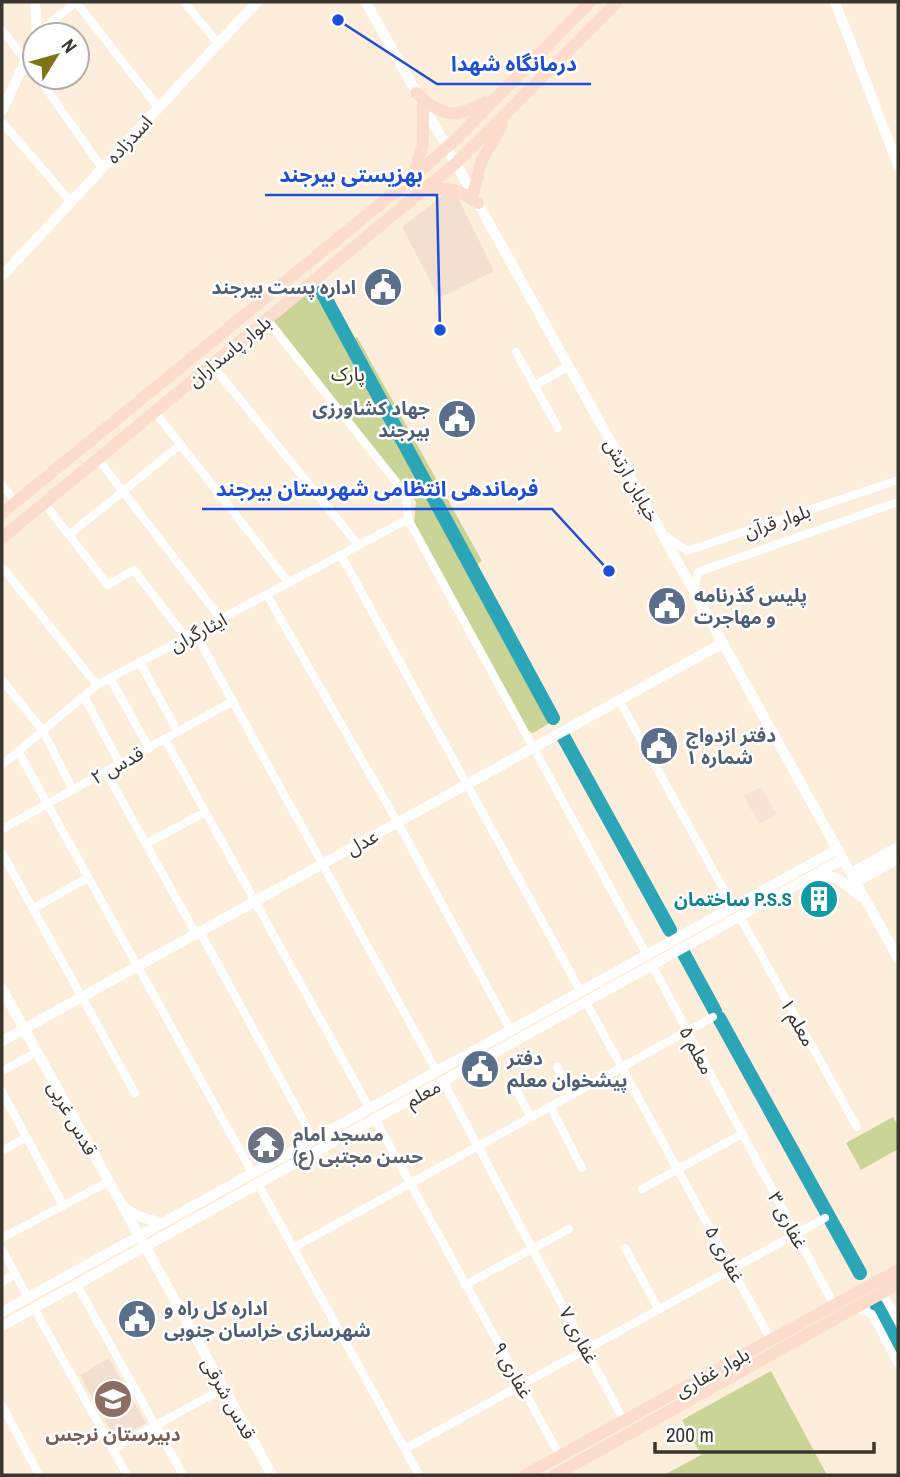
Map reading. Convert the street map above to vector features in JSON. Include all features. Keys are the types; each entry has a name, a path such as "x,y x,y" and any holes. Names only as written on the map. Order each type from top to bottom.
{"main road":[{"path":"35,2 36,21"},
{"name":"اسدزاده","path":"4,269 71,202 257,2"},
{"name":"خیابان ارتش","path":"366,2 898,958"},
{"name":"بلوار پاسداران","path":"2,513 412,178 447,147 590,2"},
{"path":"426,189 461,191 475,199 476,176 489,144 521,98 617,2"},
{"path":"835,2 898,165"},
{"path":"2,111 21,74"},
{"path":"416,93 440,112 452,114 471,110 494,97"},
{"name":"بلوار پاسداران","path":"2,538 426,189 521,98"},
{"path":"412,178 423,145 423,105"},
{"name":"عدل","path":"2,1041 723,643"},
{"path":"854,877 898,846"},
{"name":"معلم","path":"737,912 817,874 841,854"},
{"name":"معلم","path":"2,1312 141,1242 841,854"},
{"path":"854,877 898,859"},
{"path":"817,874 837,878 868,903"},
{"name":"قدس غربی","path":"2,989 6,1006 24,1029 141,1242"},
{"name":"معلم","path":"440,1077 511,1031 584,997"},
{"name":"معلم","path":"2,1326 77,1285 141,1242 163,1223 255,1179 314,1140 372,1114"},
{"path":"121,1205 136,1216 163,1223"},
{"name":"قدس شرقی","path":"141,1242 272,1475"},
{"name":"بلوار غفاری","path":"525,1475 898,1270"},
{"name":"بلوار غفاری","path":"563,1473 898,1284"}],"street":[{"path":"54,21 76,2 158,107"},
{"path":"184,2 218,43"},
{"path":"2,30 21,54"},
{"path":"48,91 102,168"},
{"path":"2,122 71,202"},
{"name":"معلم ۵","path":"267,320 406,494 408,519 467,631 650,960 742,1134"},
{"path":"516,352 558,428"},
{"path":"212,365 359,546"},
{"path":"534,386 569,366"},
{"path":"155,412 289,583"},
{"path":"44,503 69,535 180,445"},
{"path":"98,459 221,619"},
{"name":"بلوار قرآن","path":"661,532 687,551 898,480"},
{"path":"2,485 16,502"},
{"name":"بلوار قرآن","path":"694,591 698,572 898,502"},
{"name":"ایثارگران","path":"2,765 97,685 408,519"},
{"name":"غفاری ۷","path":"69,535 110,586 131,570 190,636 233,701 440,1077 624,1421"},
{"name":"غفاری ۵","path":"341,555 469,784 771,1340"},
{"path":"2,567 97,685"},
{"path":"267,595 398,823 511,1031"},
{"path":"140,663 178,732"},
{"path":"110,678 149,748"},
{"path":"2,680 43,731 73,790"},
{"path":"84,697 120,764"},
{"name":"قدس ۲","path":"2,830 233,701"},
{"name":"معلم ۱","path":"619,701 857,1127"},
{"name":"غفاری ۹","path":"165,739 560,1456"},
{"path":"19,751 46,805 419,1475"},
{"path":"106,772 314,1140"},
{"path":"146,844 205,812"},
{"path":"2,853 135,1093"},
{"path":"33,909 87,878"},
{"path":"293,1248 713,1017"},
{"path":"2,1071 37,1052"},
{"path":"557,1066 572,1094"},
{"path":"516,1090 531,1117"},
{"path":"2,1092 63,1205"},
{"path":"550,1106 582,1168"},
{"path":"642,1189 742,1134"},
{"name":"غفاری ۳","path":"742,1134 834,1305"},
{"path":"2,1151 26,1137"},
{"path":"2,1238 108,1182"},
{"path":"405,1449 825,1218"},
{"path":"466,1285 569,1229"},
{"path":"625,1248 659,1310"},
{"path":"2,1250 28,1298"},
{"path":"2,1282 15,1274"},
{"path":"77,1285 183,1475"},
{"path":"883,1293 898,1321"},
{"path":"34,1308 127,1475"},
{"path":"856,1308 872,1314 898,1364"},
{"path":"113,1449 223,1388"},
{"path":"2,1405 40,1475"}],"shaded area":[{"path":"446,193 457,196 494,271 439,298 402,227"},
{"path":"761,787 777,814 759,824 744,796"},
{"name":"دبیرستان نرجس","path":"109,1358 146,1423 116,1440 80,1375"}],"green space":[{"name":"پارک","path":"314,288 344,345 357,337 482,561 476,565 556,719 533,733 527,730 414,524 416,502 274,321"},
{"path":"893,1117 898,1126 898,1149 861,1170 846,1143"},
{"path":"771,1371 827,1475 664,1475 701,1455 682,1420"}],"waterway":[{"path":"322,292 553,718"},
{"path":"563,736 670,930"},
{"path":"684,954 715,1011"},
{"path":"719,1018 860,1273"},
{"path":"877,1306 898,1345"}],"place":[{"name":"درمانگاه شهدا","path":"338,20"},
{"name":"اداره پست بیرجند","path":"383,287"},
{"name":"بهزیستی بیرجند","path":"440,330"},
{"name":"جهاد کشاورزی بیرجند","path":"457,419"},
{"name":"فرماندهی انتظامی شهرستان بیرجند","path":"609,571"},
{"name":"پلیس گذرنامه و مهاجرت","path":"667,606"},
{"name":"دفتر ازدواج شماره ۱","path":"659,746"},
{"name":"ساختمان P.S.S","path":"819,899"},
{"name":"دفتر پیشخوان معلم","path":"480,1069"},
{"name":"مسجد امام حسن مجتبی (ع)","path":"266,1145"},
{"name":"اداره کل راه و شهرسازی خراسان جنوبی","path":"137,1319"},
{"name":"دبیرستان نرجس","path":"113,1399"}]}
